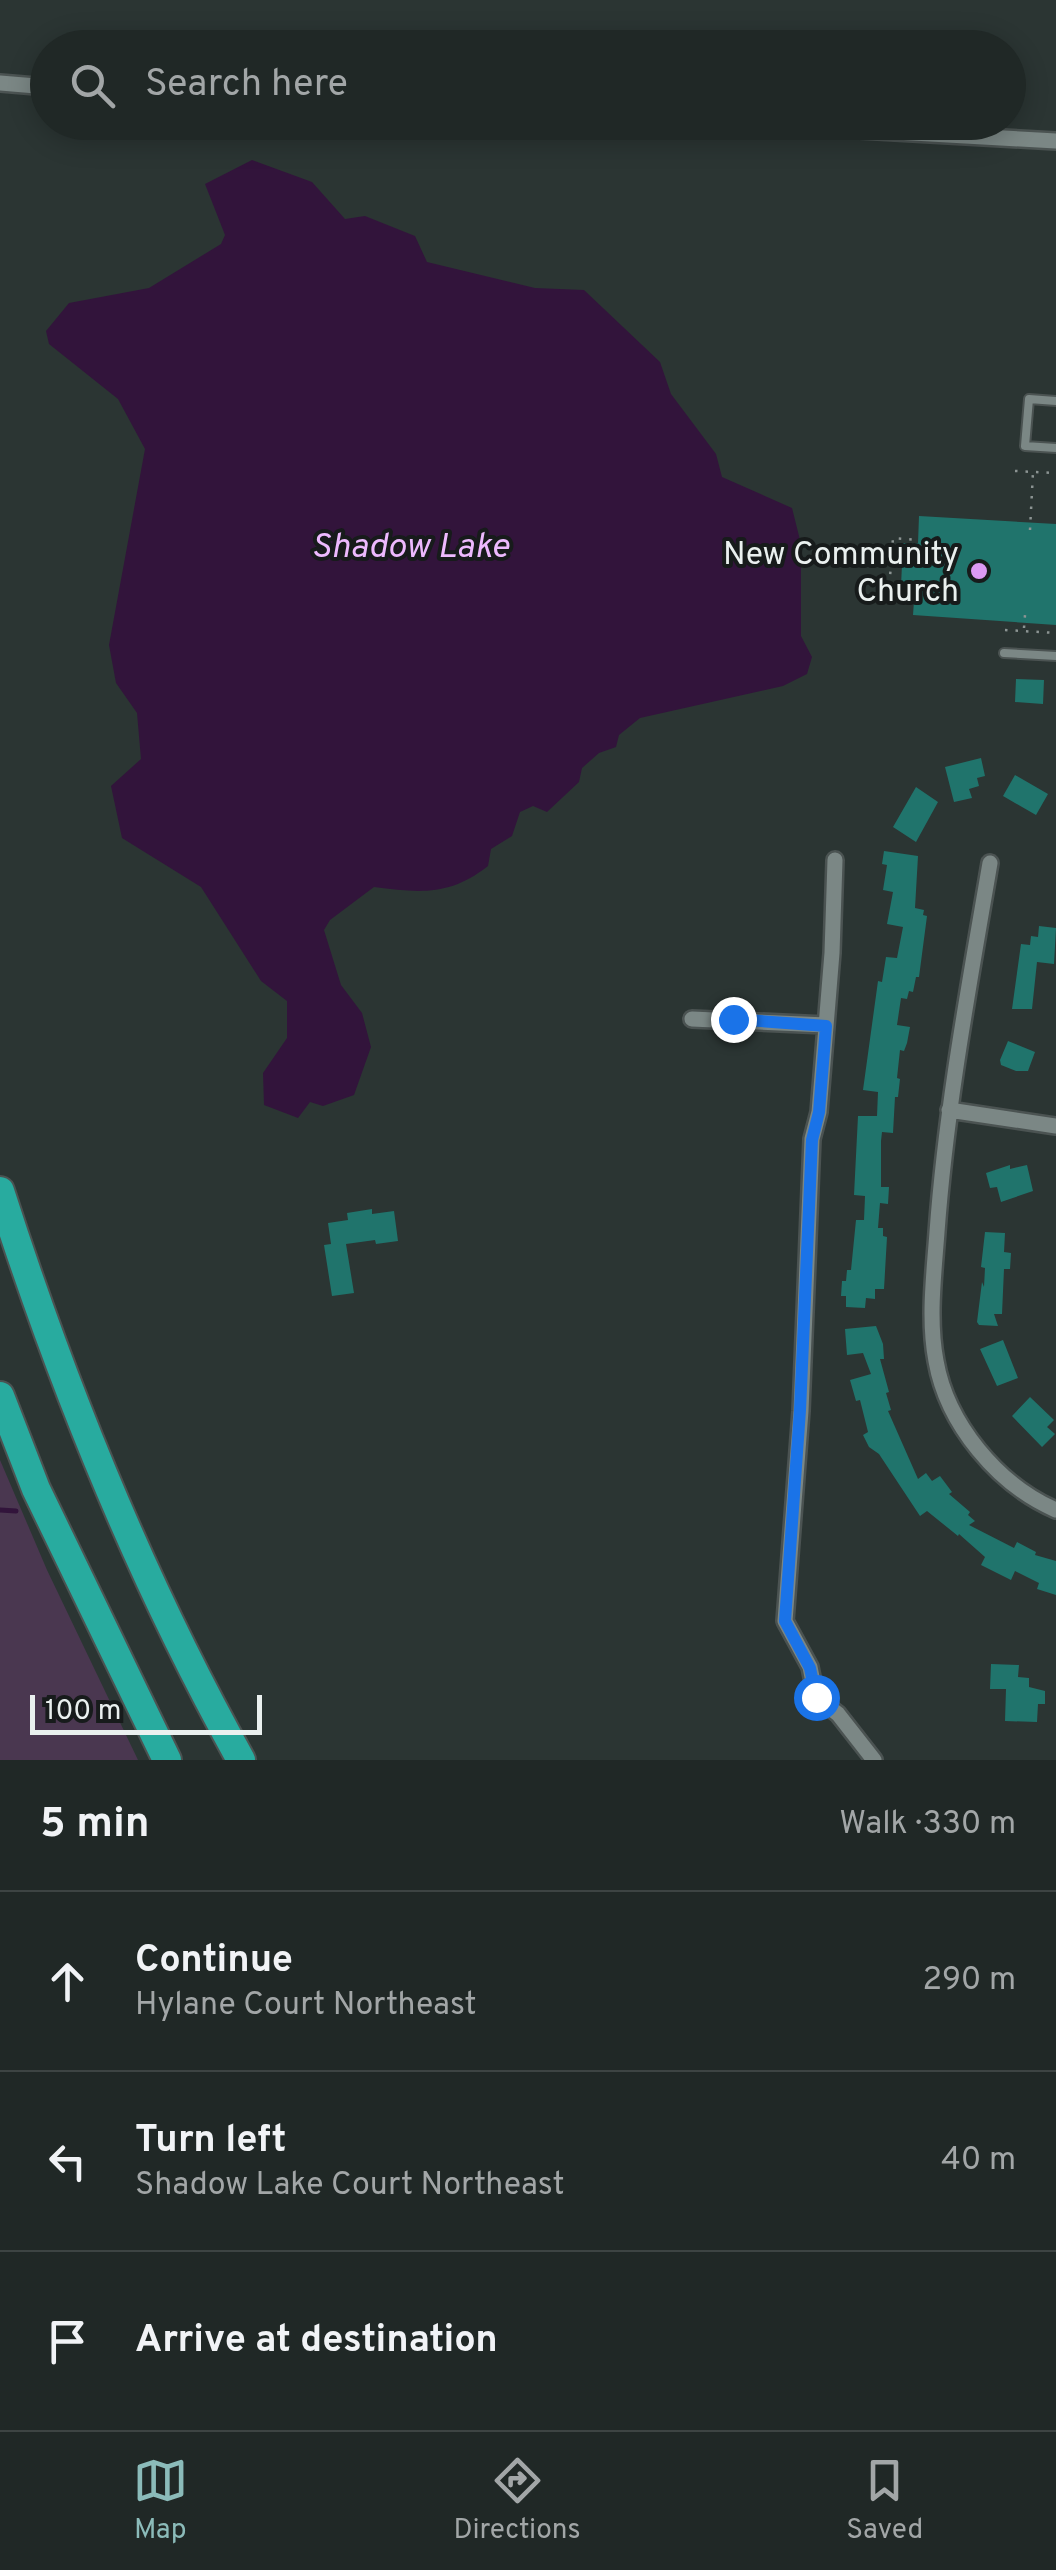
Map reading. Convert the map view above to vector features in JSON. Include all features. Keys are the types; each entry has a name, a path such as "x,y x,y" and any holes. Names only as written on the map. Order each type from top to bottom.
{"highway":[{"path":"0,1192 59,1367 126,1532 240,1760"},
{"path":"0,1396 36,1489 166,1760"}],"street":[{"path":"0,83 30,86"},
{"path":"1026,139 1056,141"},
{"path":"835,860 819,1112 812,1140 800,1410 785,1621 810,1668 816,1697 838,1714 874,1760"},
{"path":"990,863 949,1110 934,1281 936,1363 950,1405 976,1446 1004,1477 1056,1510"},
{"path":"692,1020 826,1026"},
{"path":"949,1110 1056,1126"}],"lane":[{"path":"1056,401 1029,399 1026,446 1056,448"},
{"path":"1004,653 1056,656"}],"path":[{"path":"1015,471 1056,473"},
{"path":"1030,530 1033,472"},
{"path":"914,592 889,590 892,538 918,540"},
{"path":"890,565 902,565"},
{"path":"1024,631 1025,615"},
{"path":"1005,630 1056,633"}],"shaded area":[{"path":"0,1460 47,1570 138,1760 0,1760"}],"water":[{"name":"Shadow Lake","path":"252,160 312,182 345,219 365,216 415,236 427,262 535,288 584,290 660,362 671,394 716,454 722,477 792,508 801,544 801,636 812,657 807,674 783,686 640,718 619,735 616,747 599,753 582,768 579,782 547,812 533,806 520,812 512,836 491,849 488,866 474,876 434,890 374,887 330,920 324,930 341,985 362,1013 371,1047 354,1095 323,1106 310,1102 298,1118 264,1105 263,1073 287,1038 287,1001 261,981 201,887 122,838 111,786 141,759 137,713 116,683 109,645 145,449 118,399 49,344 46,331 69,303 149,288 221,244 225,235 205,184"}],"building":[{"name":"New Community Church","path":"919,516 1056,524 1056,625 913,615 915,587 901,586 903,543 918,543"},
{"path":"1016,679 1044,680 1043,704 1015,702"},
{"path":"981,758 985,776 977,778 979,786 969,789 972,798 954,802 945,767"},
{"path":"1015,775 1048,794 1036,815 1003,796"},
{"path":"916,787 938,802 916,842 893,827"},
{"path":"884,851 918,856 915,908 924,910 923,915 927,916 919,977 907,999 901,998 897,1025 910,1027 904,1051 900,1050 893,1133 882,1132 881,1187 889,1187 888,1204 880,1203 878,1228 883,1228 883,1236 887,1237 884,1289 875,1289 875,1299 866,1298 865,1308 846,1307 846,1296 841,1296 842,1281 846,1281 847,1270 851,1270 856,1220 864,1220 865,1196 854,1195 858,1116 877,1116 878,1092 863,1090 878,981 882,982 886,957 897,958 903,927 887,924 893,892 883,890 887,865 882,864"},
{"path":"1039,926 1056,928 1054,964 1037,962 1032,1009 1012,1009 1021,944 1030,945 1031,936 1038,937"},
{"path":"1008,1041 1035,1052 1028,1071 1001,1065"},
{"path":"1010,1165 1010,1169 1027,1165 1033,1191 1001,1202 997,1187 990,1188 986,1173"},
{"path":"372,1209 372,1214 394,1211 398,1241 346,1244 354,1293 332,1296 324,1245 331,1244 328,1223 348,1220 347,1213"},
{"path":"985,1232 1005,1233 1004,1252 1011,1253 1010,1269 1004,1269 1002,1314 994,1314 998,1326 977,1322 982,1282 984,1287 985,1268 981,1267"},
{"path":"876,1326 883,1344 884,1359 880,1359 889,1392 888,1411 918,1479 926,1473 932,1481 940,1476 952,1492 949,1494 970,1512 968,1515 975,1521 969,1525 1014,1548 1017,1542 1036,1552 1035,1555 1056,1561 1056,1595 1037,1589 1039,1583 1015,1571 1011,1580 981,1565 985,1557 959,1534 927,1511 920,1516 879,1454 869,1447 863,1435 868,1432 860,1400 856,1401 850,1380 871,1374 863,1353 847,1355 845,1329"},
{"path":"1003,1340 1018,1378 997,1386 980,1349"},
{"path":"1030,1397 1054,1420 1047,1427 1055,1434 1042,1447 1012,1416"},
{"path":"991,1664 1019,1665 1018,1677 1029,1678 1029,1687 1045,1691 1045,1704 1038,1704 1037,1722 1005,1721 1006,1689 990,1689"}],"waterway":[{"path":"0,1510 16,1511"}],"place":[{"name":"New Community Church","path":"979,571"}],"route":[{"path":"733,1019 826,1026 819,1112 812,1140 800,1410 785,1621 810,1668 816,1697"}]}
